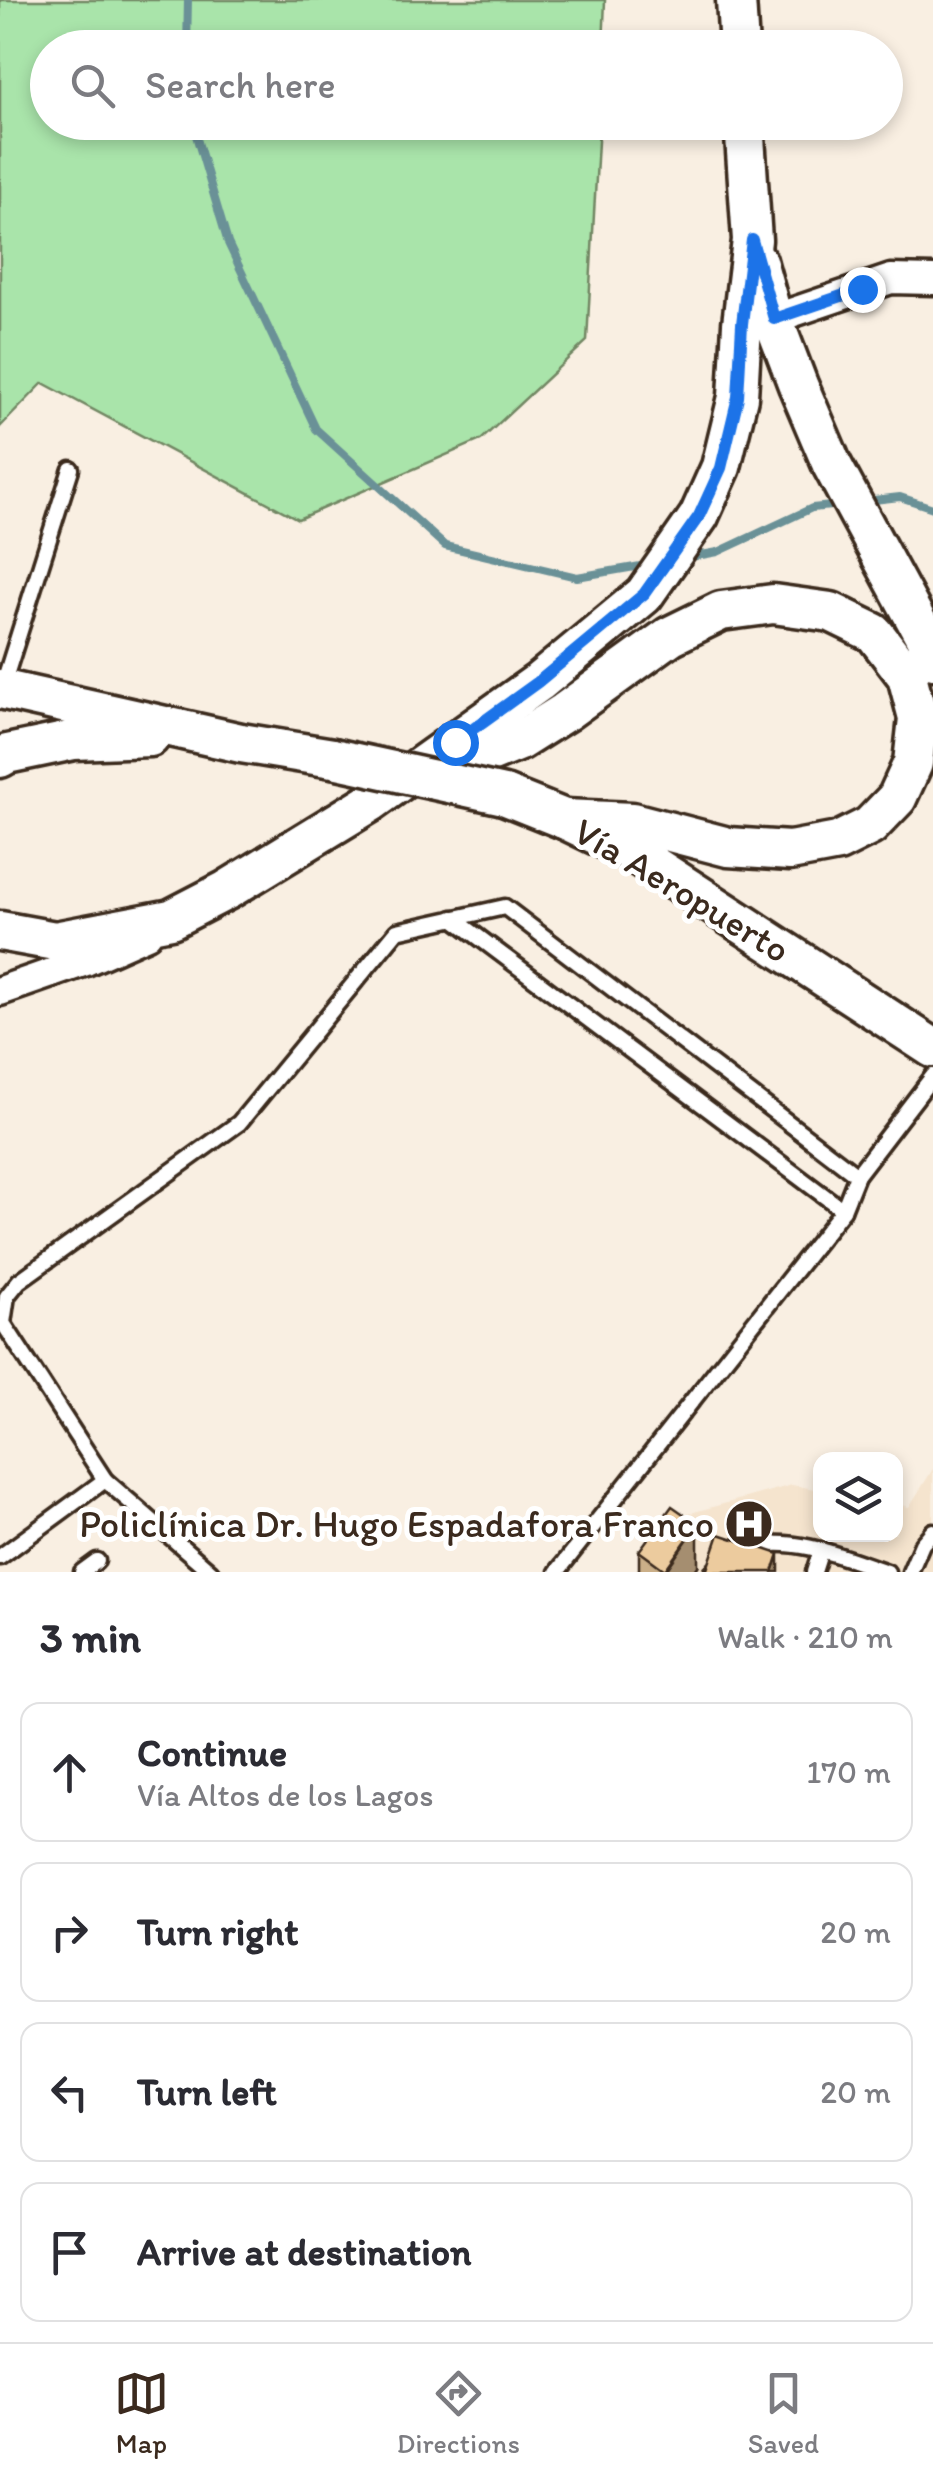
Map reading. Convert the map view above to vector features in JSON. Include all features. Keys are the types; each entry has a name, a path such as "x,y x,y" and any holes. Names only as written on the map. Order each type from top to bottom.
{"street":[{"path":"736,0 738,30"},
{"path":"0,991 137,940 371,802 538,682 644,594 699,516 721,468 738,397 752,240 745,140"},
{"path":"752,240 774,319 832,464 925,637 933,660"},
{"path":"774,319 891,279 933,280"},
{"path":"371,802 519,742 670,636 720,611 773,604 831,612 874,633 908,676 918,718 913,762 897,798 870,826 838,842 790,851 728,847 632,822 564,819"},
{"name":"Vía Aeropuerto","path":"1,689 241,743 333,758 504,795 634,853 933,1048"},
{"path":"0,758 74,740 145,736 241,743"},
{"path":"0,930 56,941 171,919"}],"lane":[{"path":"1,689 71,469"},
{"path":"212,1572 106,1480 3,1323 7,1296 19,1281 239,1123 397,931 505,907 856,1175"},
{"path":"453,918 843,1210"},
{"path":"557,1572 843,1210 856,1175 933,1076"},
{"path":"0,1557 106,1480"},
{"path":"910,1572 922,1544 933,1531"},
{"path":"712,1572 750,1547 777,1543 821,1550 887,1572"},
{"path":"814,1572 821,1550"},
{"path":"82,1572 97,1560"}],"shaded area":[{"name":"Policlínica Dr. Hugo Espadafora Franco","path":"933,1469 933,1572 634,1572 687,1514 792,1485 813,1489 813,1542 903,1542 903,1506 909,1507"}],"green space":[{"path":"0,0 605,0 604,30 30,30 30,140 598,140 587,341 481,440 298,519 43,383 0,427"}],"building":[{"path":"672,1506 698,1524 665,1570 639,1551"},
{"path":"719,1534 779,1554 773,1572 706,1572"}],"waterway":[{"path":"187,30 188,0"},
{"path":"197,140 228,243 316,429 445,546 577,577 652,564"},
{"path":"865,501 900,497 933,508"},
{"path":"685,558 718,552 812,508 841,505"}],"place":[{"name":"Policlínica Dr. Hugo Espadafora Franco","path":"749,1524"}],"route":[{"path":"455,742 538,682 644,594 699,516 721,468 738,397 752,240 774,319 862,289"}]}
